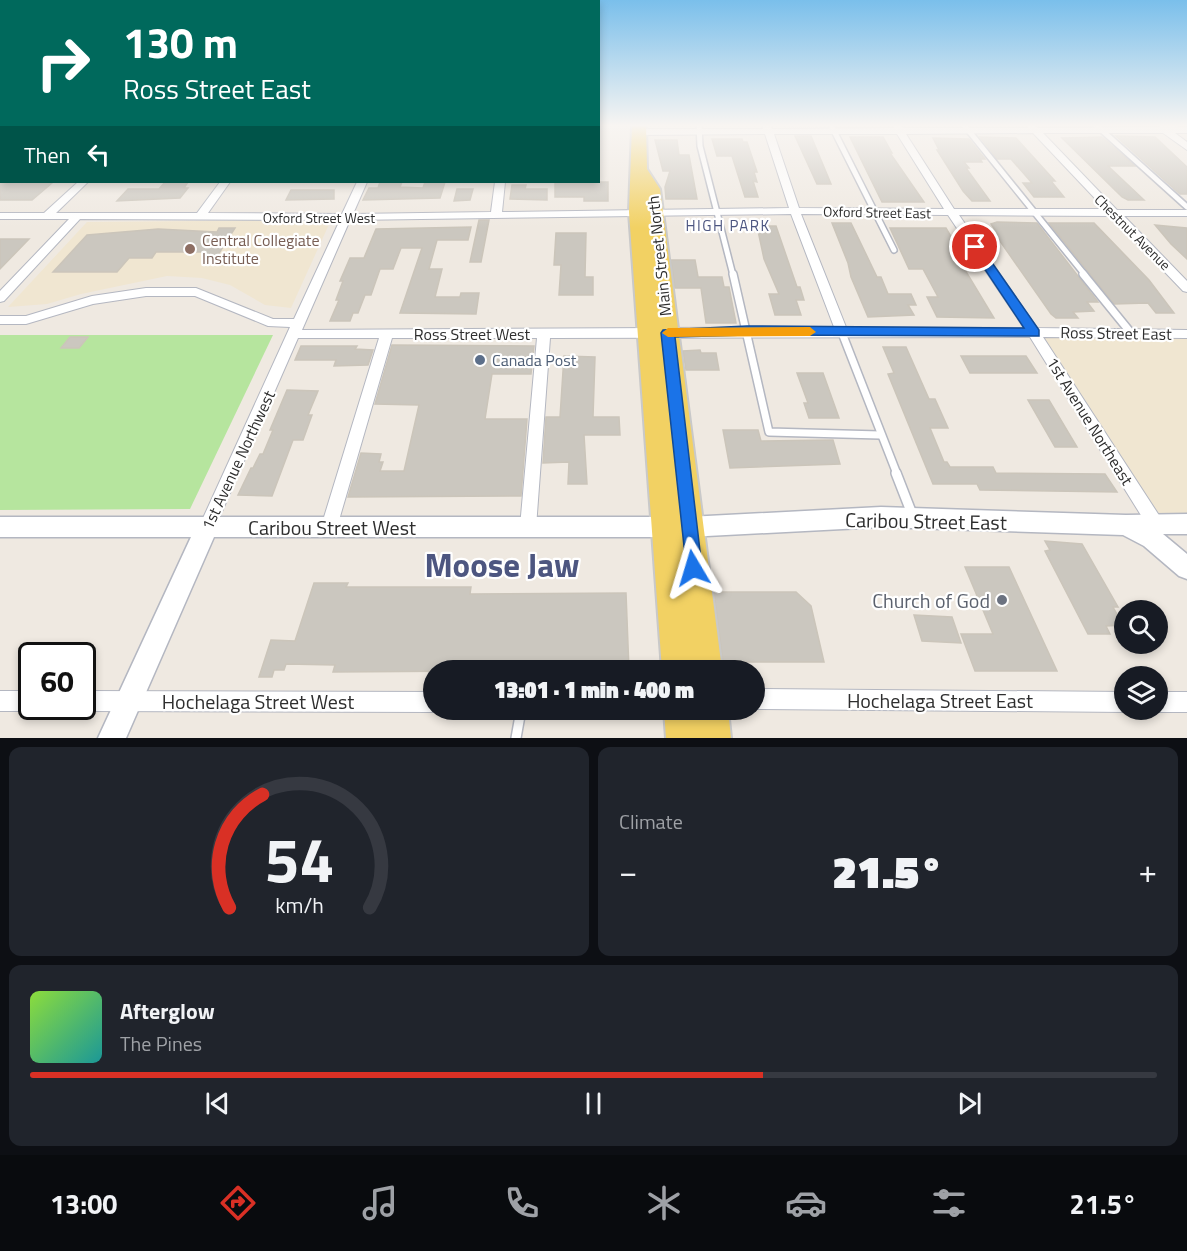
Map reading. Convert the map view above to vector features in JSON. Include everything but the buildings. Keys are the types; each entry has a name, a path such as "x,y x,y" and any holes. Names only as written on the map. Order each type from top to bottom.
{"main road":[{"name":"Main Street North","path":"641,159 637,189 647,213 676,527 678,660"},
{"name":"Main Street North","path":"676,527 704,660"},
{"path":"682,720 683,738"},
{"path":"712,720 714,738"}],"street":[{"path":"778,159 842,333"},
{"name":"1st Avenue Northeast","path":"918,159 1034,333 1155,524 1187,567"},
{"name":"Chestnut Avenue","path":"1062,159 1187,288"},
{"path":"47,216 82,183"},
{"path":"200,217 224,183"},
{"name":"1st Avenue Northwest","path":"112,738 362,183"},
{"path":"496,214 500,183"},
{"name":"Oxford Street East","path":"647,213 795,211 1036,214 1111,211 1187,213"},
{"name":"Oxford Street West","path":"0,216 347,217 647,213"},
{"path":"0,298 76,218"},
{"name":"Ross Street West","path":"0,320 26,320 92,300 146,292 196,292 272,323 297,329 387,334 658,334"},
{"name":"Ross Street East","path":"658,334 747,330 842,333 1187,334"},
{"path":"329,527 387,334"},
{"path":"528,527 544,334"},
{"name":"Caribou Street East","path":"676,527 881,518 1126,525 1187,524"},
{"path":"1126,525 1152,539 1187,567"},
{"name":"Caribou Street West","path":"0,527 676,527"},
{"name":"Hochelaga Street East","path":"765,699 1114,702"},
{"path":"0,701 18,701"},
{"name":"Hochelaga Street West","path":"96,701 423,702"},
{"path":"1168,702 1187,702"}],"lane":[{"path":"703,159 747,330 769,432 880,435"},
{"path":"848,159 894,250"},
{"path":"992,159 1131,333"},
{"path":"1135,159 1187,207"},
{"path":"842,333 914,519"},
{"path":"516,738 520,720"}],"shaded area":[{"name":"Central Collegiate Institute","path":"331,220 291,308 265,305 230,285 202,278 167,276 81,294 47,304 8,307 87,222"},
{"path":"1034,333 1187,333 1187,524 1155,524"}],"green space":[{"path":"0,335 273,335 190,509 0,510"}],"slow traffic":[{"path":"668,333 747,330 810,332"}],"place":[{"name":"Central Collegiate Institute","path":"190,249"},
{"name":"Canada Post","path":"480,360"},
{"name":"Church of God","path":"1002,600"}],"district":[{"name":"HIGH PARK","path":"728,225"},
{"name":"Moose Jaw","path":"502,565"}],"route":[{"path":"693,568 668,333 747,330 842,333 1034,333 975,247"}]}
